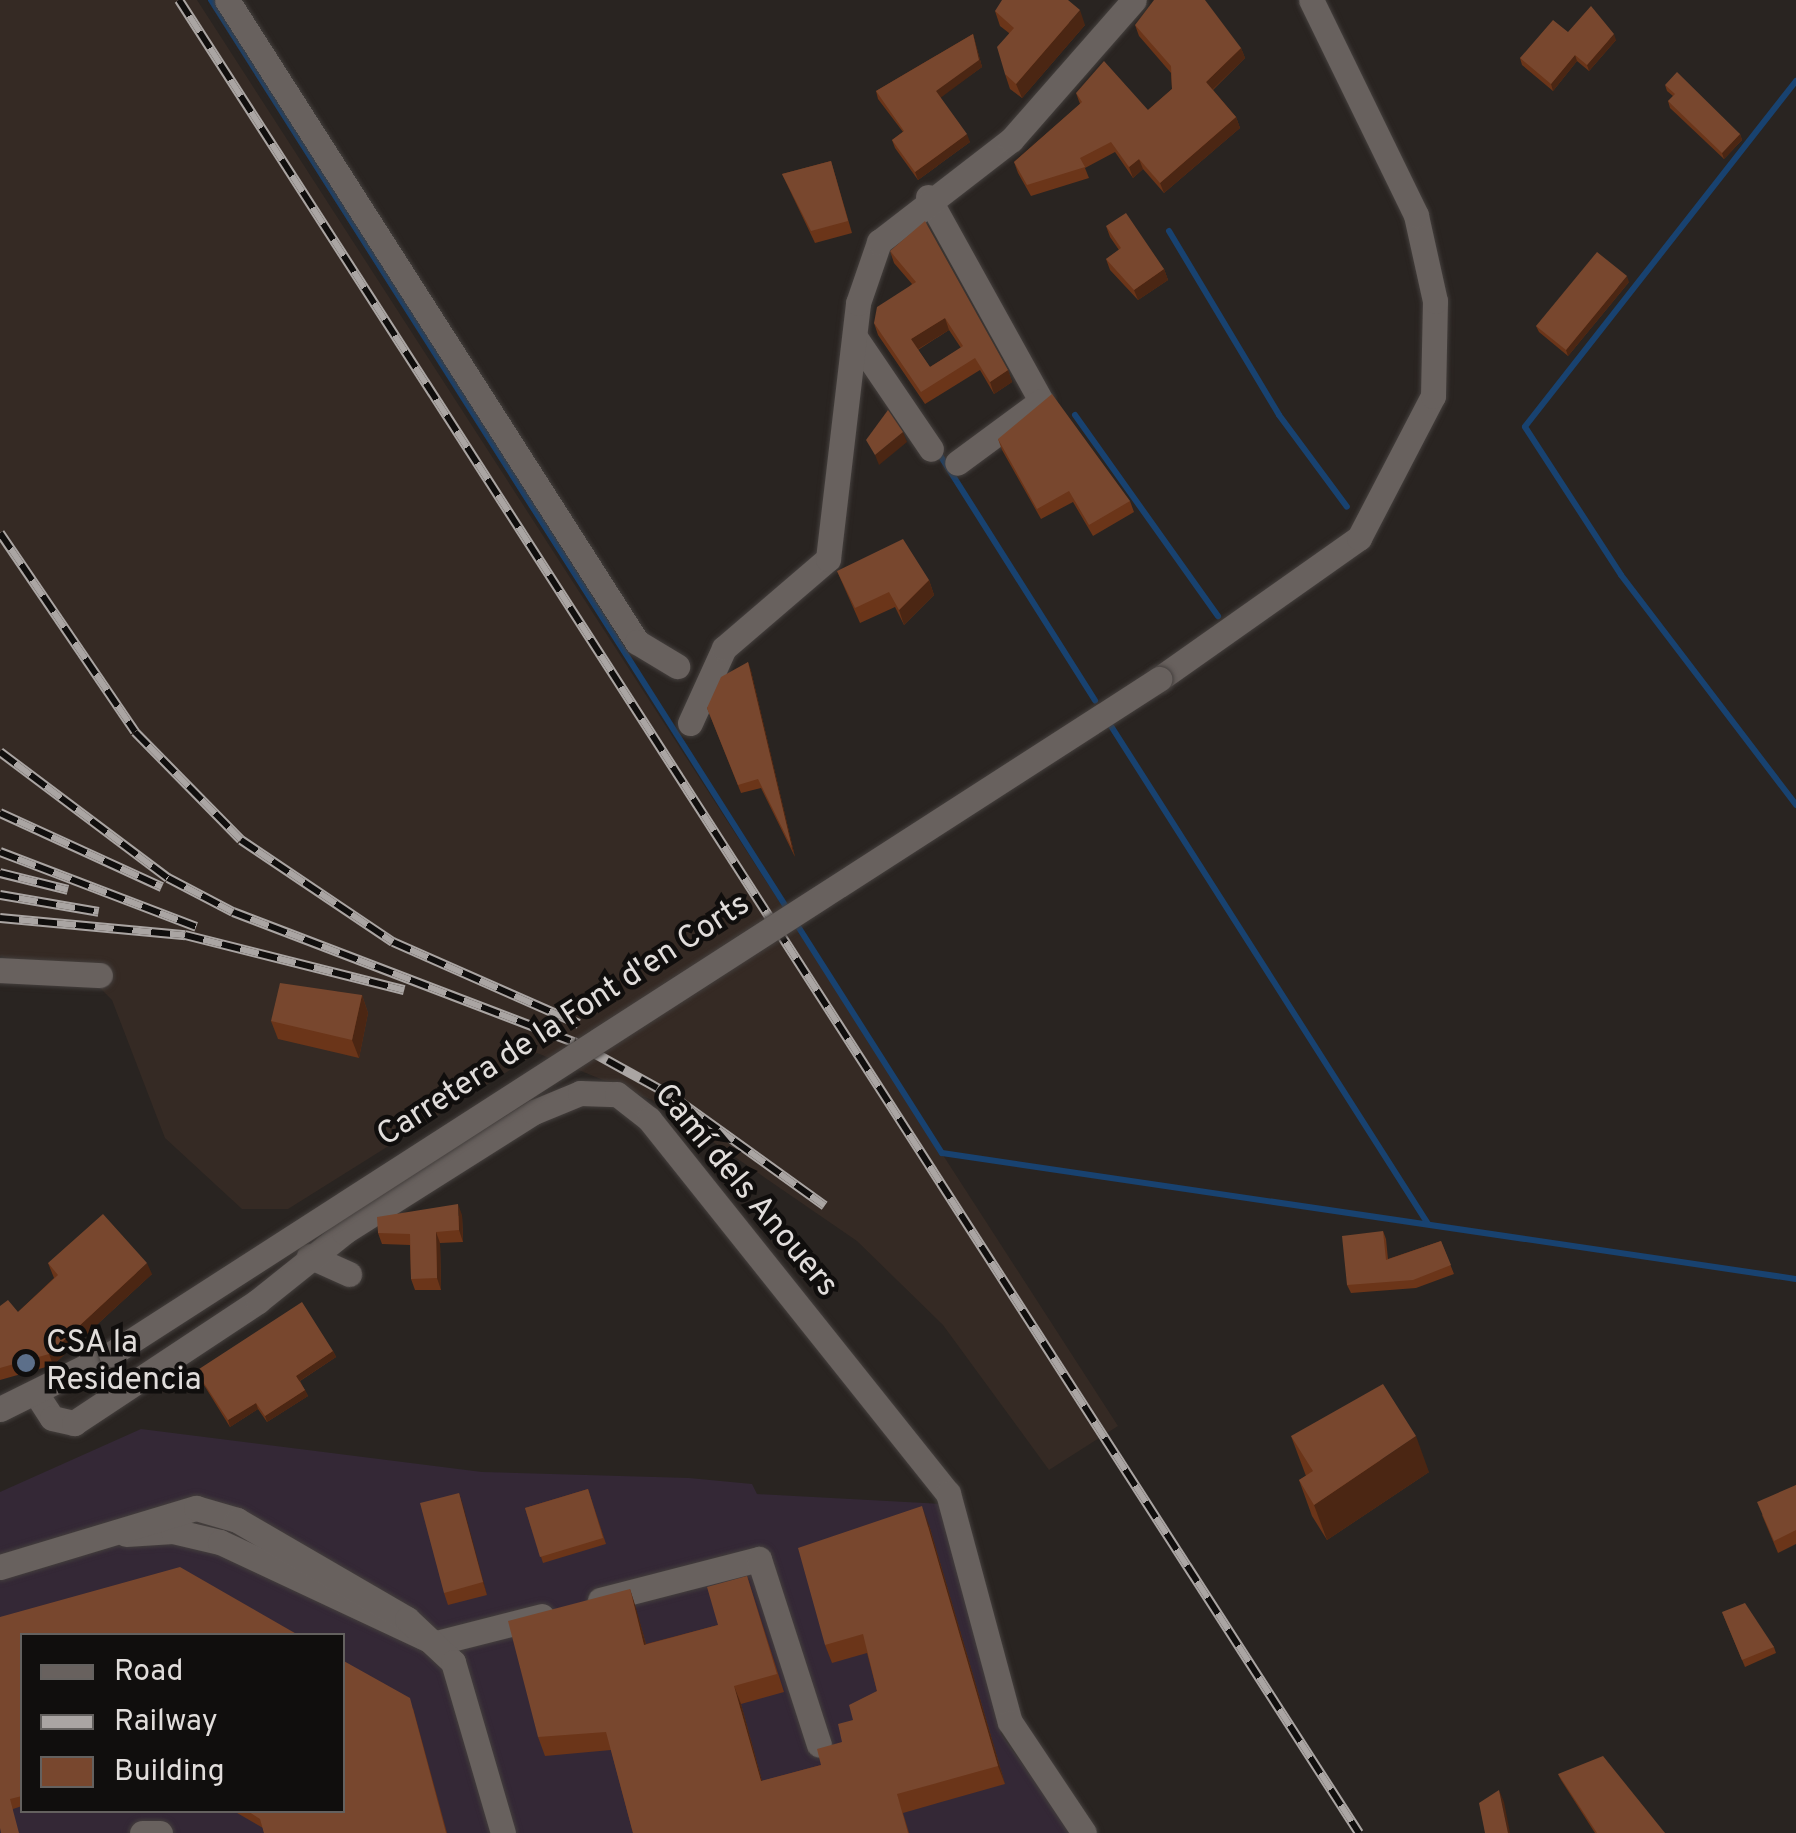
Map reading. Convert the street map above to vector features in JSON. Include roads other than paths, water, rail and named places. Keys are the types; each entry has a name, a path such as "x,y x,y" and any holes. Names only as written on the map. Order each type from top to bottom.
{"street":[{"path":"226,0 637,642 677,666"},
{"name":"Carretera de la Font d'en Corts","path":"0,1410 37,1395 110,1354 1159,678 1359,538 1434,396 1434,301 1416,214 1312,0"},
{"path":"690,722 724,648 828,559 856,337 871,256 928,197 1011,140 1129,2"},
{"path":"928,197 1041,400 957,463"},
{"path":"856,337 931,449"},
{"path":"0,970 100,975"},
{"name":"Camí dels Anouers","path":"37,1395 52,1418 74,1422 258,1301 309,1256 561,1097 597,1090 634,1104 948,1493 1010,1722 1084,1833"},
{"path":"309,1256 349,1274"},
{"path":"0,1567 126,1534 208,1538 436,1644 463,1683 503,1833"},
{"path":"436,1644 760,1559 819,1745"},
{"path":"142,1833 160,1833"}],"waterway":[{"path":"211,0 788,910"},
{"path":"1796,81 1525,427 1621,575 1796,805"},
{"path":"1169,231 1279,415 1347,507"},
{"path":"1075,415 1218,616"},
{"path":"938,452 1095,700"},
{"path":"1111,726 1428,1224"},
{"path":"794,920 942,1153 1796,1279"}],"railway":[{"path":"179,0 1359,1833"},
{"path":"0,533 135,732 241,840 393,942 579,1024"},
{"path":"0,752 168,878 233,912 574,1042 672,1096 825,1206"},
{"path":"0,813 162,887"},
{"path":"0,852 196,927"},
{"path":"0,873 68,890"},
{"path":"0,895 99,912"},
{"path":"0,918 185,935 404,990"}],"place":[{"name":"CSA la Residencia","path":"26,1363"}]}
